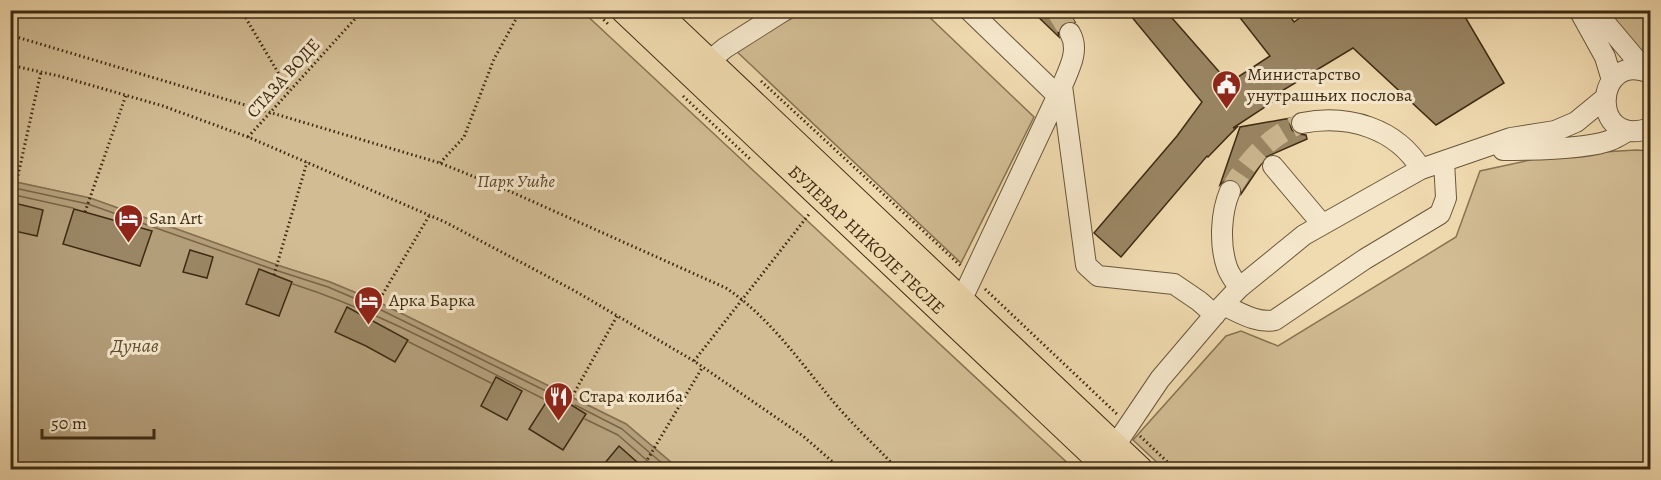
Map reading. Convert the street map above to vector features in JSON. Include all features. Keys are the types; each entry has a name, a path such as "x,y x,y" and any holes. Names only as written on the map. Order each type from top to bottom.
{"main road":[{"name":"БУЛЕВАР НИКОЛЕ ТЕСЛЕ","path":"624,10 700,68 954,308 1109,460 1140,470"},
{"name":"БУЛЕВАР НИКОЛЕ ТЕСЛЕ","path":"654,10 700,68"}],"lane":[{"path":"700,68 725,48 785,10"},
{"path":"969,10 1060,91 1086,265 1098,276 1174,284 1199,301 1219,310 1266,322 1275,320 1365,259 1440,214 1446,198 1444,160"},
{"path":"1579,10 1605,57 1612,80"},
{"path":"1592,10 1608,24 1648,71"},
{"path":"954,308 973,277 1060,91 1074,56 1073,36 1070,33"},
{"path":"1109,460 1160,379 1219,310 1239,288 1304,235 1421,169 1511,138 1555,131 1576,122 1604,99 1612,80 1622,72 1632,69 1648,71"},
{"path":"1604,99 1609,116 1617,126 1628,131 1640,132 1650,128"},
{"path":"1302,123 1320,120 1343,121 1376,129 1407,149 1421,169"},
{"path":"1479,149 1556,148 1591,144 1610,141 1628,131"},
{"path":"1273,166 1322,224"},
{"path":"1230,191 1223,219 1223,241 1227,266 1239,288"}],"path":[{"path":"241,10 289,92"},
{"name":"СТАЗА ВОДЕ","path":"248,137 363,10"},
{"path":"440,163 464,137 494,59 521,10"},
{"path":"10,35 440,163 507,190 726,288 743,300 796,355 838,406 898,470"},
{"path":"10,65 163,106 248,137 429,216 566,286 694,361 803,436 842,470"},
{"path":"12,202 41,72"},
{"path":"758,78 973,277 1176,470"},
{"path":"86,212 126,95"},
{"path":"274,275 307,162"},
{"path":"694,361 810,213"},
{"path":"366,316 378,302 429,216"},
{"path":"568,404 617,316"},
{"path":"644,467 702,367"}],"green space":[{"name":"Парк Ушће","path":"11,11 582,11 1074,469 679,469 626,424 378,302 330,282 90,198 11,181"},
{"path":"806,11 923,11 1034,117 961,263 733,48"},
{"path":"1599,11 1650,11 1650,60"},
{"path":"1650,151 1650,469 1164,469 1133,440 1226,336 1241,331 1278,346 1456,237 1480,171 1553,155"}],"water":[{"name":"Дунав","path":"11,181 90,198 330,282 378,302 626,424 679,469 11,470"}],"building":[{"path":"1031,10 1067,10 1075,22 1066,22 1061,25 1058,31 1059,37"},
{"path":"1126,10 1165,10 1229,83 1270,56 1234,10 1286,10 1294,22 1311,10 1461,10 1504,83 1436,125 1353,48 1275,95 1277,99 1233,128 1237,127 1207,156 1121,257 1094,233 1177,136 1202,102"},
{"path":"1291,118 1292,130 1306,135 1307,139 1266,157 1241,194 1240,184 1235,180 1227,179 1220,185 1240,127"},
{"path":"10,202 43,210 37,236 10,230"},
{"path":"74,209 152,231 140,266 63,244"},
{"path":"190,250 213,257 207,278 183,272"},
{"path":"259,269 292,282 279,316 246,304"},
{"path":"347,307 408,340 395,362 335,332"},
{"path":"496,377 522,391 507,420 481,406"},
{"name":"Стара колиба","path":"552,393 586,414 563,450 529,429"},
{"path":"619,446 646,470 599,470"}],"tunnel":[{"path":"1056,10 1070,33"},
{"path":"1230,191 1260,150 1279,135 1302,123"}],"place":[{"name":"Министарство унутрашњих послова","path":"1226,110"},
{"name":"San Art","path":"128,244"},
{"name":"Арка Барка","path":"368,326"},
{"name":"Стара колиба","path":"558,422"}]}
